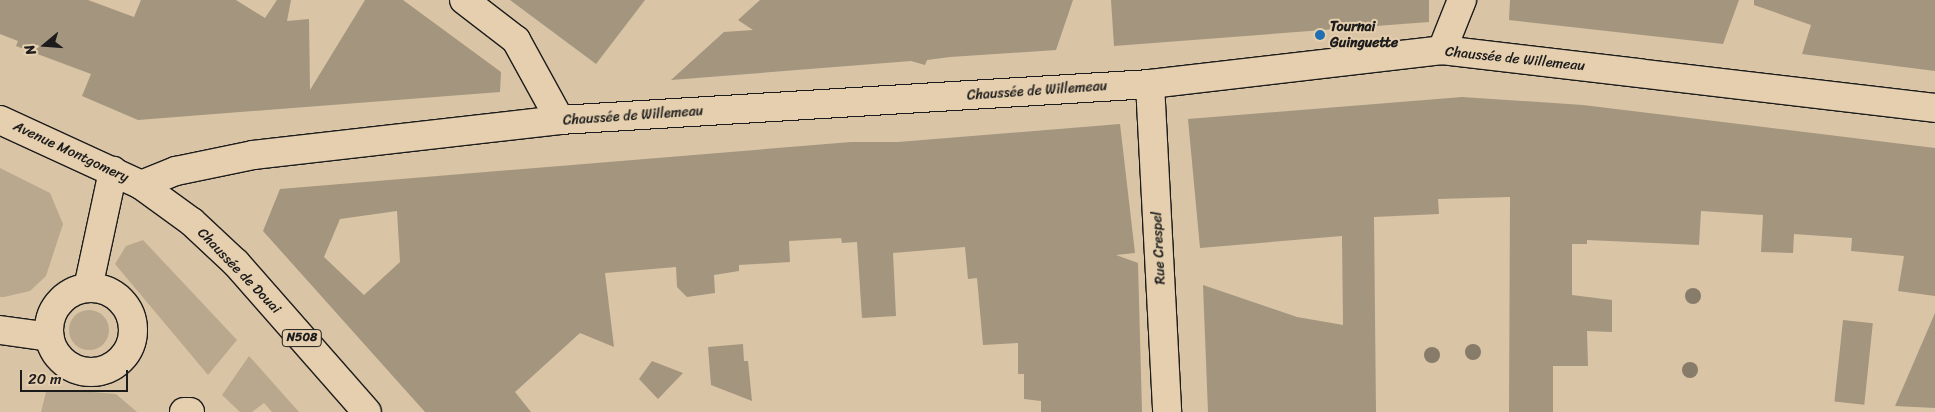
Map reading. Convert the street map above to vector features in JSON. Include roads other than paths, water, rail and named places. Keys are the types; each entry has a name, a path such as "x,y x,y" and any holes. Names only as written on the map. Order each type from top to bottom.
{"street":[{"path":"464,0 516,40 560,120"},
{"path":"1442,50 1462,0"},
{"name":"Chaussée de Willemeau","path":"141,185 176,171 253,155 560,120 1150,84 1442,50 1935,108"},
{"name":"Rue Crespel","path":"1150,84 1168,412"},
{"name":"Avenue Montgomery","path":"0,120 141,185"},
{"path":"88,288 113,171"},
{"name":"Chaussée de Douai","path":"141,185 192,222 236,264 367,412"},
{"path":"88,288 114,294 131,315 132,342 125,355 109,368 89,372 63,361 50,338 54,310 74,292 88,288"},
{"path":"0,330 50,338"},
{"path":"184,412 187,409 190,412"}],"place":[{"name":"Tournai Guinguette","path":"1320,35"}]}
